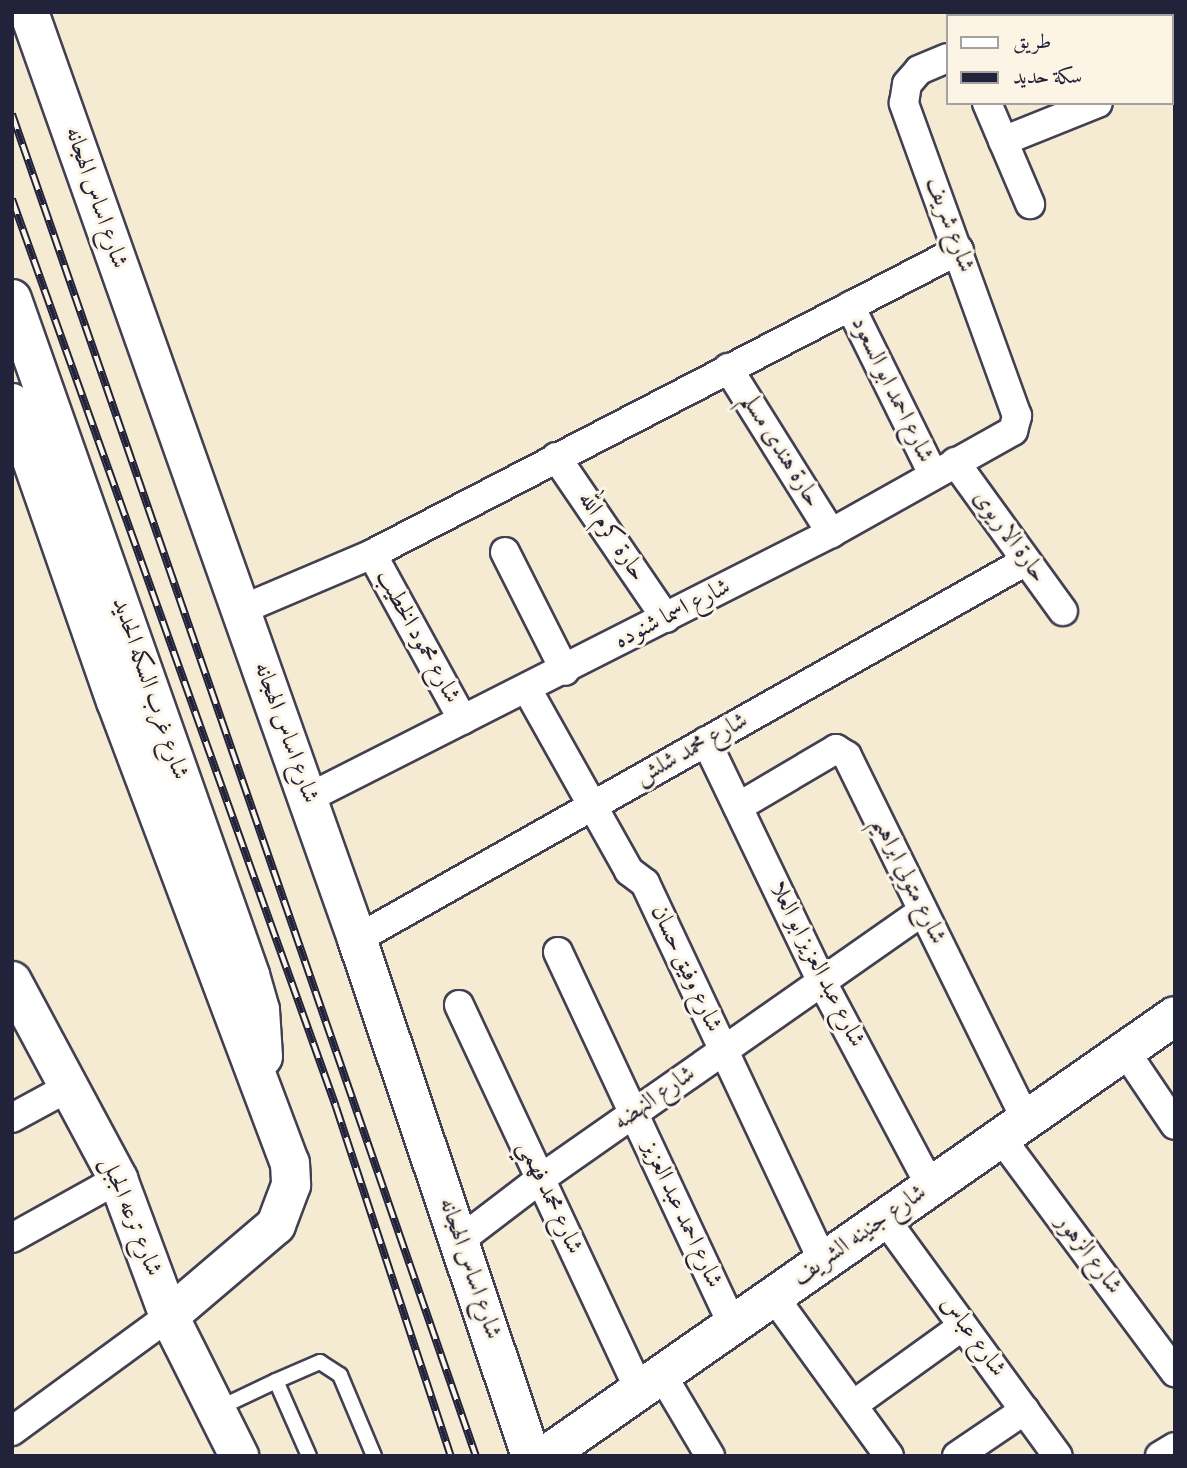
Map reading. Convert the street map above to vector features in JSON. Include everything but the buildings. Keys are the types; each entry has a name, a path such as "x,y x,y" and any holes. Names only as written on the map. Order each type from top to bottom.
{"street":[{"name":"شارع اساس الهجانه","path":"29,12 308,798 531,1456"},
{"name":"شارع شريف","path":"946,58 919,69 907,84 904,103 1016,411"},
{"path":"988,105 1030,204"},
{"path":"1003,141 1093,105"},
{"path":"241,610 372,554 959,250"},
{"name":"شارع غرب السكه الحديد","path":"12,299 250,975 260,1010 260,1083"},
{"name":"شارع احمد ابو السعود","path":"850,306 944,468"},
{"name":"حارة هندى مسلم","path":"728,368 831,533"},
{"name":"شارع غرب السكه الحديد","path":"12,403 116,701 290,1164 286,1206 262,1241 169,1316"},
{"name":"شارع اسما شنوده","path":"308,798 565,671 831,533 944,468 1009,435 1016,427 1016,411"},
{"name":"حارة كرم الله","path":"556,457 666,618"},
{"name":"حارة الاريوى","path":"944,468 1026,561 1063,611"},
{"path":"505,552 565,671"},
{"name":"شارع محمود الخطيب","path":"372,554 463,720"},
{"name":"شارع محمد شلش","path":"357,939 1026,561"},
{"name":"شارع وفيق حسان","path":"527,689 590,807 629,871 645,883 823,1262"},
{"name":"شارع عبد العزيز ابو العلا","path":"706,741 822,982 931,1187"},
{"name":"شارع متولي ابراهيم","path":"738,807 828,752 842,750 922,912 1014,1129"},
{"name":"شارع النهضه","path":"460,1241 540,1179 922,912"},
{"name":"شارع احمد عبد العزيز","path":"558,952 733,1325"},
{"name":"شارع ترعه الجبل","path":"12,981 118,1178 169,1316 239,1456"},
{"name":"شارع محمد فهمي","path":"459,1005 540,1179 651,1383"},
{"name":"شارع جنينه الشريف","path":"545,1456 1175,1016"},
{"path":"1125,1051 1175,1125"},
{"path":"12,1118 69,1087"},
{"name":"شارع الزهور","path":"1014,1129 1175,1372"},
{"path":"12,1238 118,1178"},
{"name":"شارع عباس","path":"885,1219 1058,1456"},
{"path":"774,1297 889,1456"},
{"path":"12,1431 169,1316"},
{"path":"853,1405 963,1326"},
{"path":"651,1383 710,1456"},
{"path":"957,1456 1025,1410"},
{"path":"1160,1456 1175,1447"}],"lane":[{"path":"216,1409 314,1363 331,1366 340,1375 374,1456"},
{"path":"276,1381 309,1456"}],"railway":[{"path":"12,114 476,1456"},
{"path":"12,199 336,1107 451,1456"}]}
